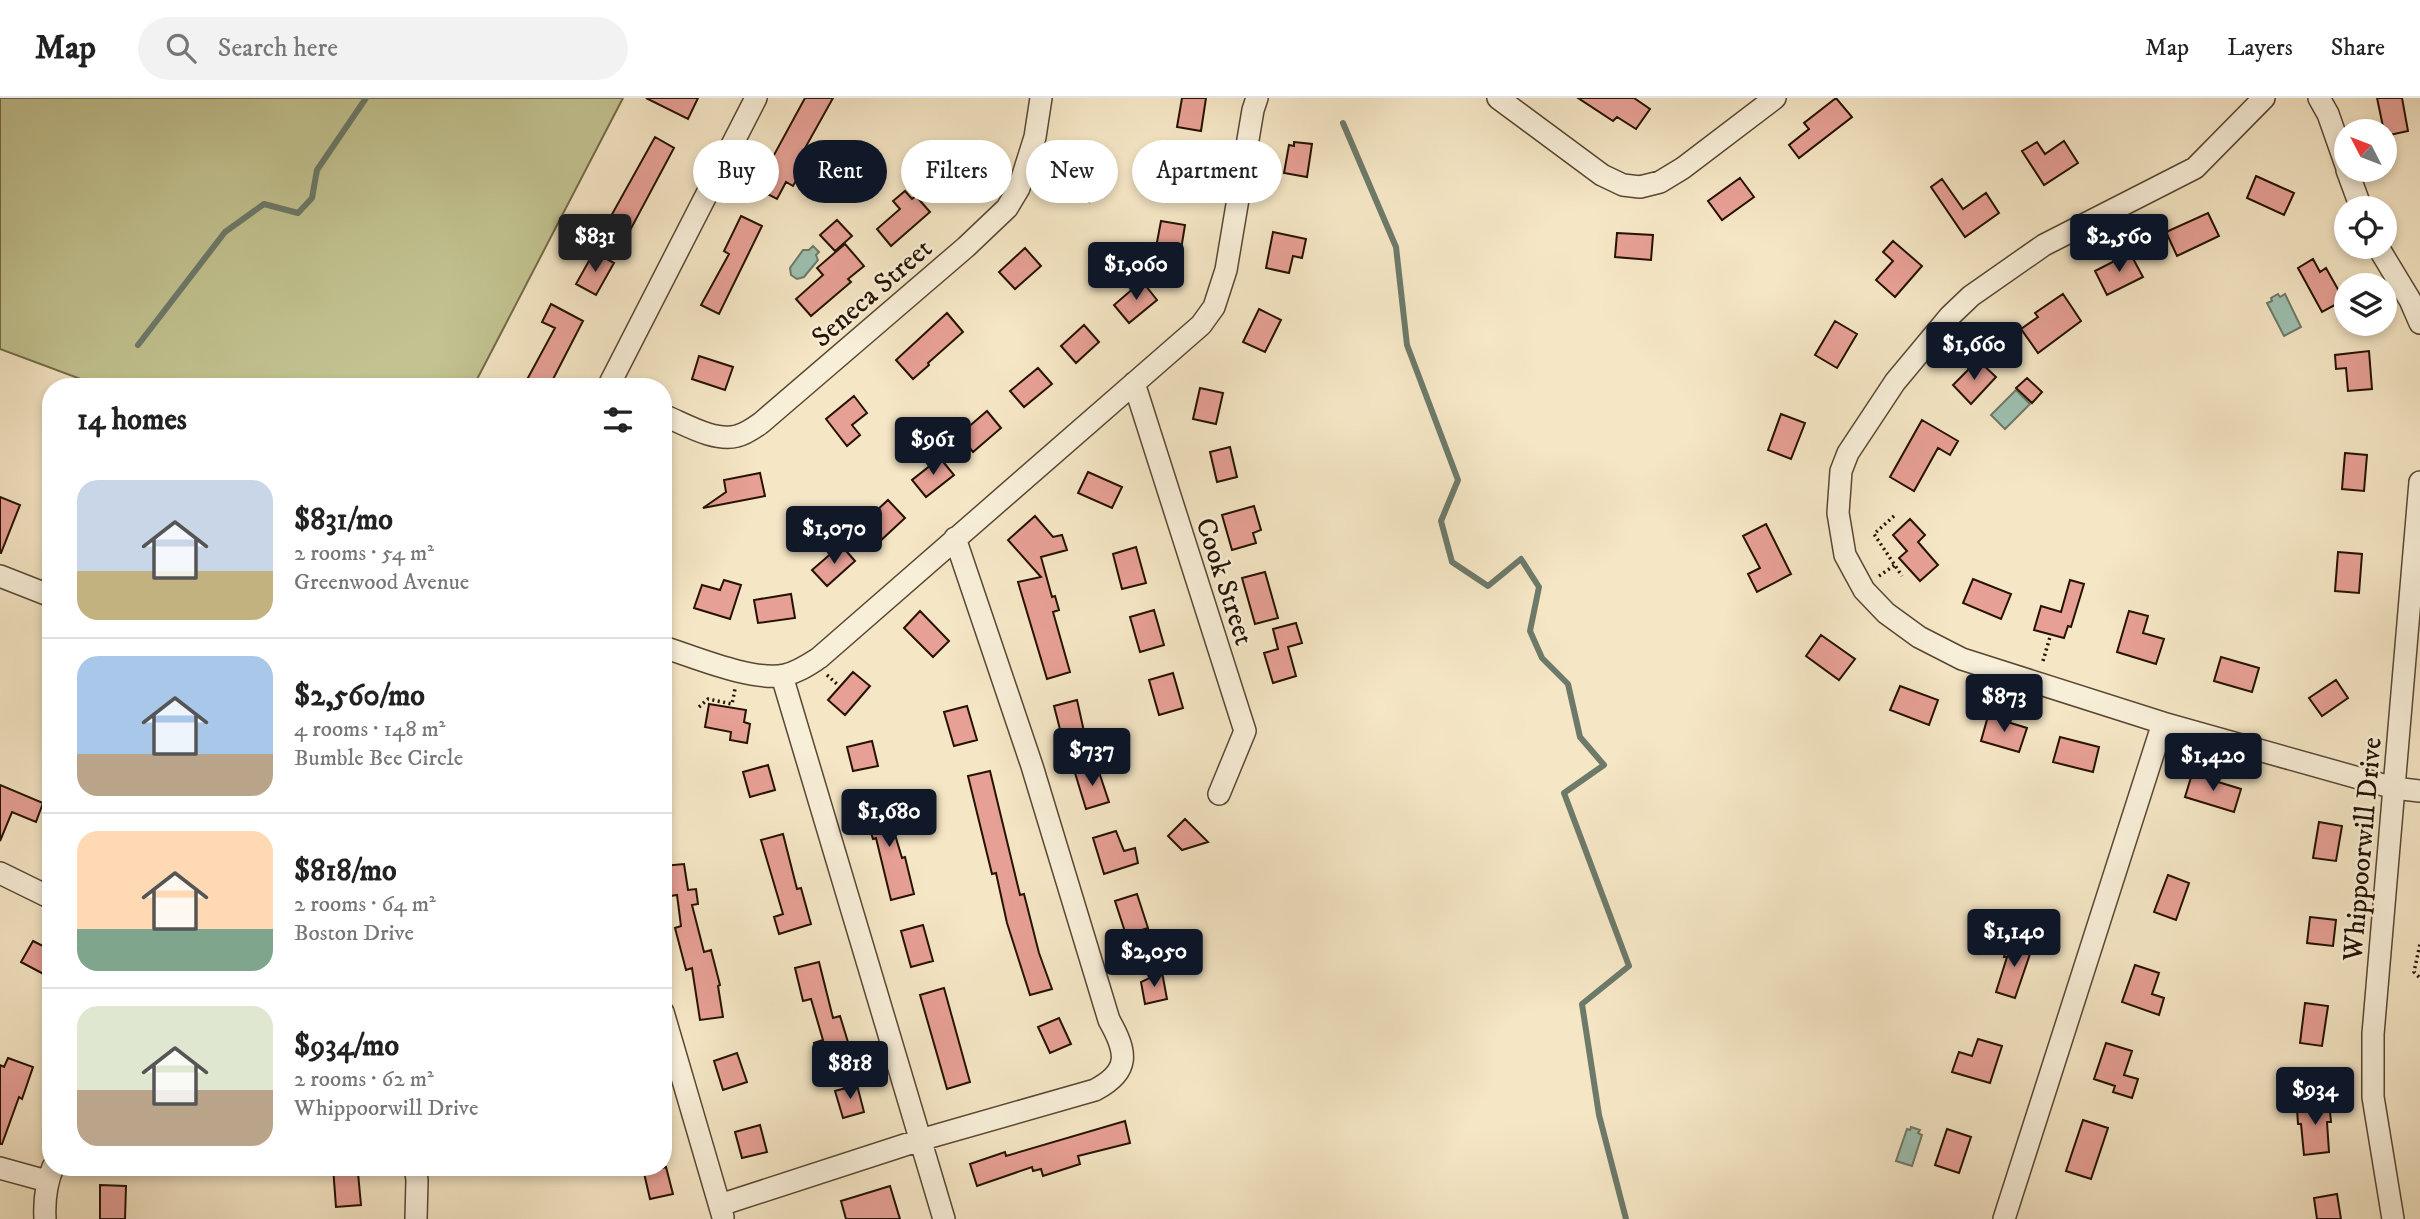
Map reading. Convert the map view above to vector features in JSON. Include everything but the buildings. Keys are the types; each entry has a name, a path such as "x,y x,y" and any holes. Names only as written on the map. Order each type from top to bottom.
{"street":[{"path":"613,378 756,98"},
{"name":"Seneca Street","path":"672,419 713,435 729,438 741,435 761,423 966,247 1007,208 1019,188 1035,137 1041,98"},
{"path":"672,650 727,668 758,674 782,676 801,670 819,658 1200,326 1214,307 1226,271 1257,98"},
{"path":"1498,98 1602,175 1623,185 1640,187 1660,183 1683,168 1775,98"},
{"path":"2264,98 2195,168 2044,245 1970,296 1895,382 1848,453 1841,471 1838,513 1844,555 1864,590 1886,613 1919,637 1962,660 2163,723 2394,788 2420,792"},
{"path":"2319,98 2334,131"},
{"path":"2385,259 2410,300 2420,323"},
{"name":"Cook Street","path":"1133,383 1245,731 1219,794"},
{"name":"Whippoorwill Drive","path":"2393,1219 2373,1097 2373,1034 2420,482"},
{"path":"672,1043 722,1212 919,1140 1095,1090 1117,1076 1123,1056 1121,1040 1109,1020 1032,766 955,538"},
{"path":"0,576 42,592"},
{"path":"782,676 944,1219"},
{"path":"2004,1219 2163,723"},
{"path":"0,873 42,894"},
{"path":"0,1168 42,1173"},
{"path":"45,1219 50,1176"},
{"path":"415,1176 416,1219"}],"path":[{"path":"1894,516 1874,534 1902,576"},
{"path":"1884,573 1895,565"},
{"path":"2043,661 2050,637"},
{"path":"699,707 708,699 732,704 734,692"},
{"path":"2419,977 2414,972 2420,944"}],"green space":[{"path":"0,98 623,98 478,378 78,378 0,349"}],"shaded area":[{"path":"813,246 819,252 816,255 818,260 804,277 797,279 791,275 790,268 803,250 809,250"},
{"path":"2278,294 2280,297 2285,294 2301,327 2284,336 2267,303"},
{"path":"2016,390 2030,404 2005,429 1991,415"},
{"path":"1911,1127 1920,1130 1918,1133 1922,1135 1912,1166 1896,1161 1907,1129 1910,1130"}],"waterway":[{"path":"138,345 225,232 264,204 298,213 312,198 317,170 366,98"},
{"path":"1343,123 1396,247 1407,345 1458,480 1441,521 1452,562 1488,586 1521,559 1539,587 1530,631 1542,658 1568,684 1580,737 1604,765 1564,793 1629,966 1582,1004 1599,1115 1626,1219"}]}
